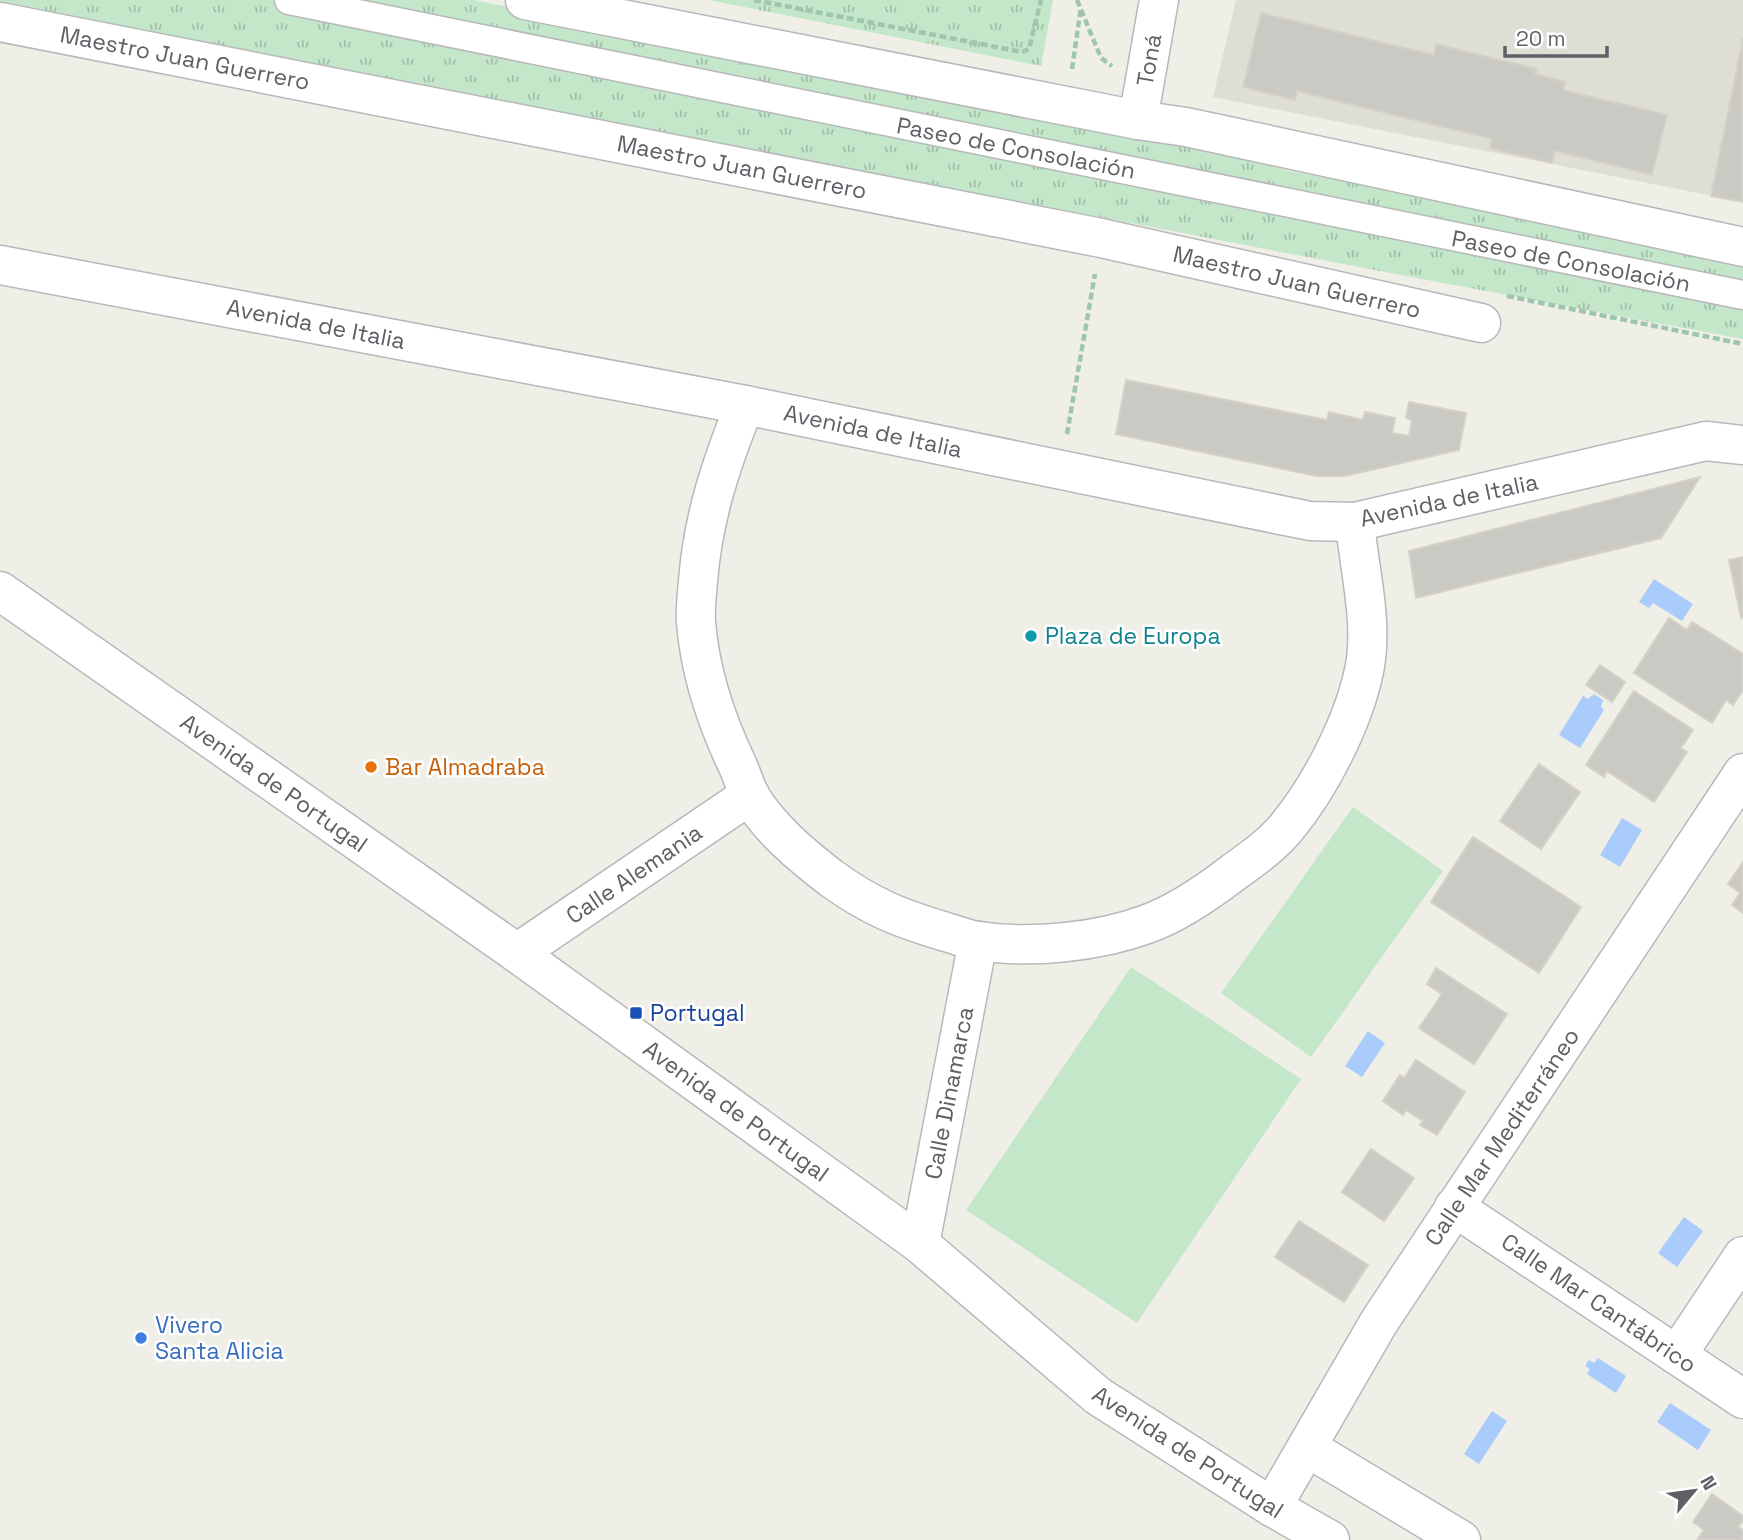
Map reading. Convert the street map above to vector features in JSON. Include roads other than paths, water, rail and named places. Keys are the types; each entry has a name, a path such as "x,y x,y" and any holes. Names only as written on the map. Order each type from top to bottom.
{"street":[{"name":"Paseo de Consolación","path":"289,0 1743,295"},
{"path":"525,0 1138,120 1186,127 1743,247"},
{"name":"Toná","path":"1138,120 1159,0"},
{"name":"Maestro Juan Guerrero","path":"0,22 1101,238 1481,323"},
{"name":"Avenida de Italia","path":"0,265 745,405 1310,521 1355,522 1706,441 1743,445"},
{"path":"745,405 706,516 695,618 702,671 721,732 750,795 771,824 812,863 852,894 891,915 978,942 1030,944 1083,939 1120,933 1150,923 1217,885 1262,851 1285,829 1316,786 1334,751 1352,710 1364,670 1367,625 1355,522"},
{"name":"Avenida de Portugal","path":"0,591 517,953 920,1244 1098,1396 1294,1522 1330,1540"},
{"name":"Calle Mar Mediterráneo","path":"1294,1522 1308,1448 1380,1322 1454,1207 1740,782"},
{"name":"Calle Alemania","path":"517,953 750,795"},
{"name":"Calle Dinamarca","path":"920,1244 978,942"},
{"name":"Calle Mar Cantábrico","path":"1454,1207 1743,1399"},
{"path":"1677,1355 1743,1256"},
{"path":"1308,1448 1461,1540"}],"water":[{"path":"1654,579 1693,604 1682,621 1653,603 1649,608 1639,602"},
{"path":"1594,694 1603,700 1601,707 1604,710 1580,748 1559,735 1583,696 1588,699"},
{"path":"1622,818 1642,830 1620,867 1600,855"},
{"path":"1368,1031 1385,1043 1362,1077 1345,1066"},
{"path":"1684,1217 1703,1231 1677,1267 1658,1253"},
{"path":"1598,1358 1626,1376 1616,1393 1587,1374 1590,1369 1585,1366 1589,1360 1594,1363"},
{"path":"1670,1403 1711,1430 1698,1450 1657,1422"},
{"path":"1492,1411 1507,1421 1479,1464 1464,1454"}],"place":[{"name":"Plaza de Europa","path":"1031,636"},
{"name":"Bar Almadraba","path":"371,767"},
{"name":"Portugal","path":"636,1013"},
{"name":"Vivero Santa Alicia","path":"141,1338"}]}
